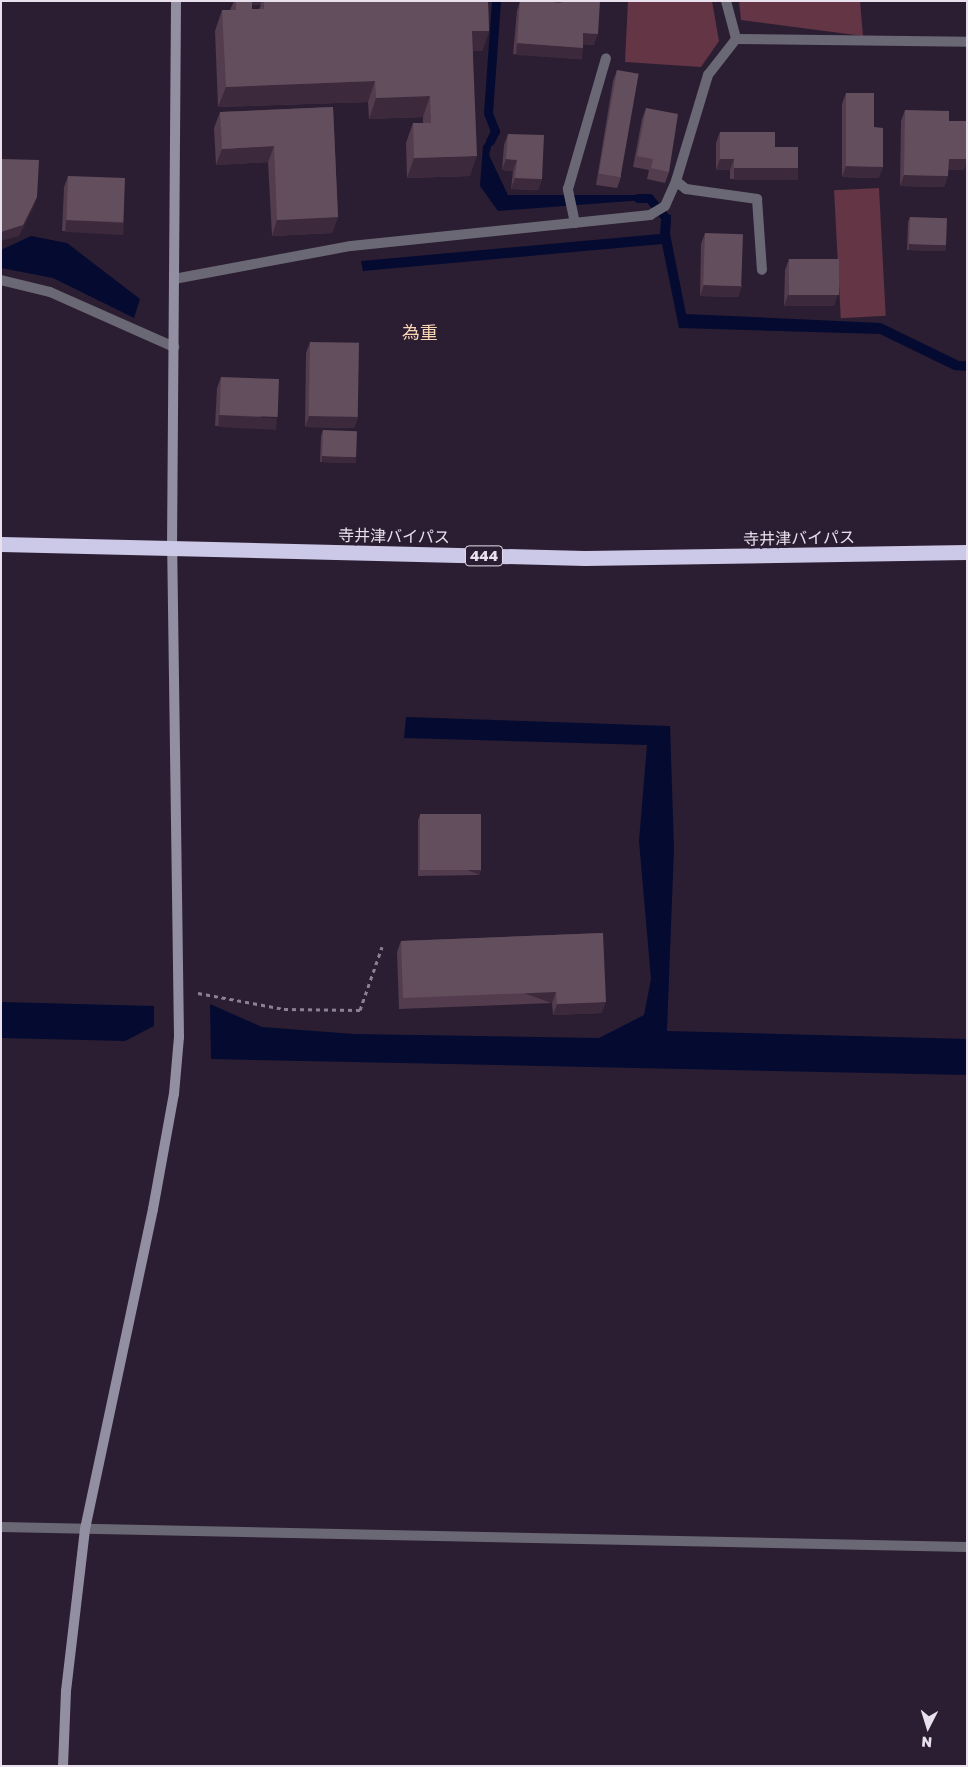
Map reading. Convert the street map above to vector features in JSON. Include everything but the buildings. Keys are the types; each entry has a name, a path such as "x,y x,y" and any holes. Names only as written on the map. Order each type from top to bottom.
{"highway":[{"name":"寺井津バイパス","path":"1,544 586,558 967,552"}],"street":[{"path":"63,1766 66,1691 85,1529 174,1094 180,990 172,549 176,1"},
{"path":"726,1 736,39"},
{"path":"174,279 351,246 650,215 665,206 676,182 708,75 736,39"},
{"path":"736,39 967,42"},
{"path":"574,223 568,189 606,58"},
{"path":"676,182 686,189 757,199 762,270"},
{"path":"1,280 50,292 174,347"},
{"path":"1,1527 967,1547"}],"path":[{"path":"180,990 284,1010 360,1010 382,946"}],"shaded area":[{"path":"628,1 712,1 719,41 701,67 625,62"},
{"path":"739,1 860,1 863,36 741,20"},
{"path":"879,188 886,316 841,318 834,190"}],"water":[{"path":"495,131 489,155 508,195 653,195 644,200 498,211 480,186 483,146"},
{"path":"671,214 670,234 686,314 881,323 959,361 967,361 967,371 954,370 880,334 679,328 662,244 363,271 361,261 660,234 661,221"},
{"path":"31,236 67,243 140,299 134,318 53,278 1,268 1,250"},
{"path":"406,717 670,726 674,848 667,1031 967,1039 967,1075 211,1059 210,1004 262,1027 354,1034 599,1038 644,1015 651,979 639,841 647,745 404,738"},
{"path":"1,1002 154,1006 154,1026 125,1041 1,1038"}],"waterway":[{"path":"490,141 495,131 488,113 496,1"},
{"path":"638,198 649,198 666,218 665,227"}],"district":[{"name":"為重","path":"420,332"}]}
